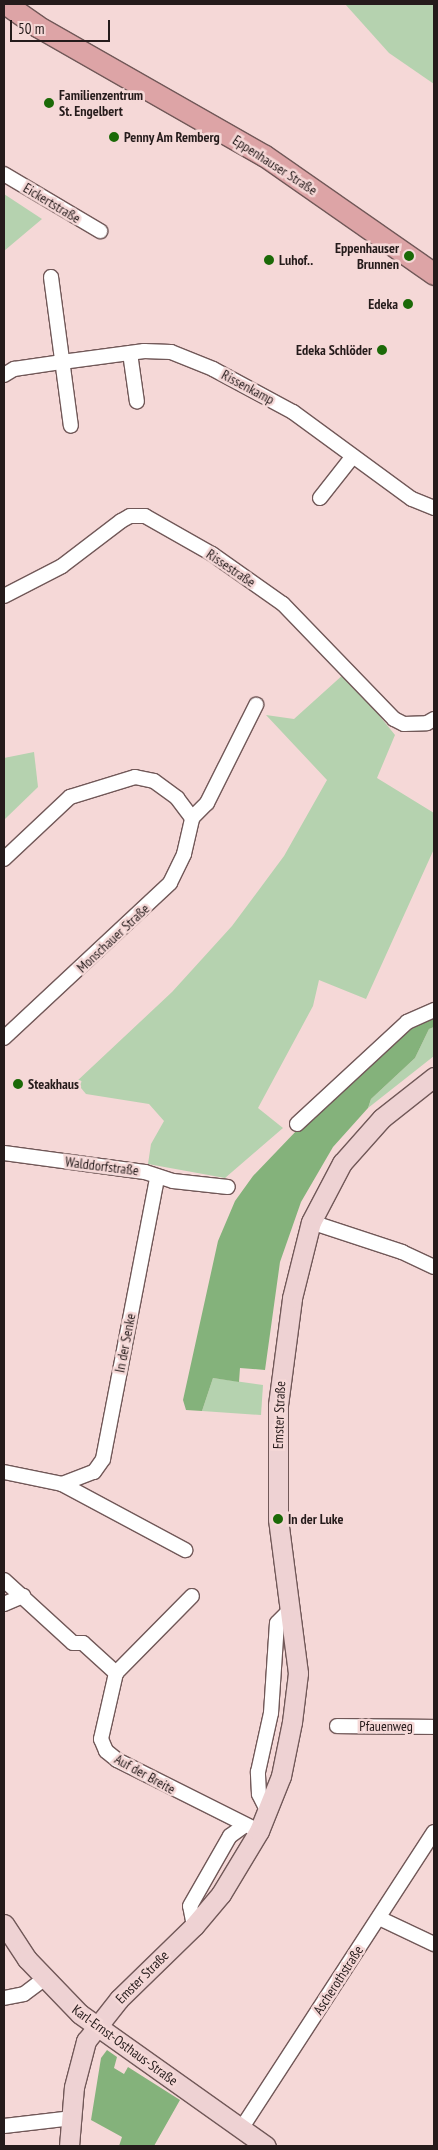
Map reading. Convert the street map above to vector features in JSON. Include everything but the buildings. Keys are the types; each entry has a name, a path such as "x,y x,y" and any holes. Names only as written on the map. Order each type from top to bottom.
{"main road":[{"name":"Eppenhauser Straße","path":"6,4 37,26 269,159 434,274"}],"street":[{"name":"Eickertstraße","path":"4,174 100,231"},
{"path":"51,277 71,426"},
{"name":"Rissenkamp","path":"4,375 14,369 62,362 130,353 171,352 213,369 293,412 412,499 434,508"},
{"path":"130,353 137,402"},
{"path":"320,498 353,456"},
{"name":"Rissestraße","path":"4,596 62,566 121,521 130,516 145,516 212,554 283,604 394,719 404,724 427,723 434,719"},
{"name":"Monschauer Straße","path":"4,1038 170,883 184,854 192,818 207,803 256,705"},
{"path":"4,859 70,797 135,777 154,781 177,798 192,818"},
{"path":"297,1124 407,1022 434,1010"},
{"name":"Emster Straße","path":"69,2146 73,2118 74,2087 80,2059 97,2025 119,1999 194,1926 221,1894 252,1829 268,1812 281,1776 296,1700 296,1656 278,1535 278,1406 287,1324 311,1222 333,1178 356,1146 382,1118 434,1077"},
{"name":"Walddorfstraße","path":"4,1154 145,1172 157,1178 228,1187"},
{"name":"In der Senke","path":"62,1484 94,1472 103,1458 157,1178"},
{"path":"311,1222 402,1252 434,1268"},
{"path":"4,1472 62,1484 186,1550"},
{"path":"4,1580 73,1643 83,1643 116,1673 192,1596"},
{"path":"4,1604 23,1596"},
{"name":"Auf der Breite","path":"116,1673 101,1739 106,1751 117,1760 252,1829"},
{"name":"Pfauenweg","path":"337,1726 434,1727"},
{"name":"Ascherothstraße","path":"241,2129 434,1832"},
{"path":"379,1918 434,1944"},
{"name":"Karl-Ernst-Osthaus-Straße","path":"4,1924 45,1978 97,2025 266,2146"},
{"path":"4,1998 24,1994 45,1978"},
{"path":"4,2126 73,2118"}],"green space":[{"path":"345,4 434,4 434,84 389,53"},
{"path":"4,194 42,219 4,251"},
{"path":"345,673 395,735 377,778 434,813 434,849 366,999 319,980 313,1006 258,1108 283,1128 225,1178 148,1164 151,1144 164,1121 149,1104 86,1094 76,1082 172,992 232,926 284,856 327,780 266,715 294,719"},
{"path":"34,752 38,787 4,820 4,758"},
{"path":"434,1018 434,1027 429,1029 415,1058 371,1099 368,1108 333,1147 301,1202 280,1262 265,1370 240,1368 239,1382 213,1378 202,1411 186,1410 183,1400 218,1241 235,1201 253,1176 299,1128 410,1028"},
{"path":"434,1027 434,1056 368,1108 371,1099 415,1058 429,1029"},
{"path":"213,1378 263,1385 261,1415 202,1411"},
{"path":"107,2050 117,2057 114,2068 124,2074 128,2067 180,2100 154,2146 119,2146 122,2137 91,2120 101,2058"}],"place":[{"name":"Familienzentrum St. Engelbert","path":"49,103"},
{"name":"Penny Am Remberg","path":"114,137"},
{"name":"Eppenhauser Brunnen","path":"409,256"},
{"name":"Luhof..","path":"269,260"},
{"name":"Edeka","path":"408,304"},
{"name":"Edeka Schlöder","path":"382,350"},
{"name":"Steakhaus","path":"18,1084"},
{"name":"In der Luke","path":"278,1519"}]}
